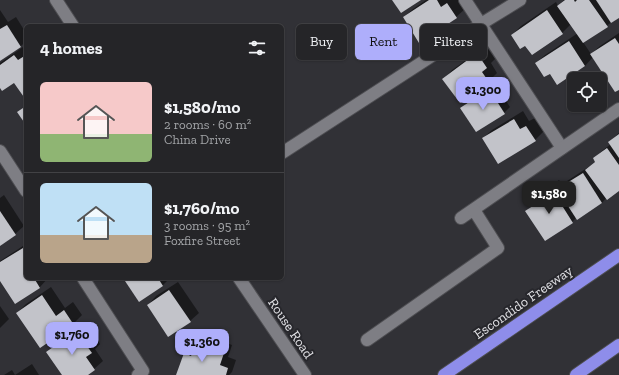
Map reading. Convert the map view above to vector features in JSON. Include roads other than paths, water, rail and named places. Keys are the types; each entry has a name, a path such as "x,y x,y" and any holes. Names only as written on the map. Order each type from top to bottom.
{"highway":[{"name":"Escondido Freeway","path":"444,375 619,255"},
{"path":"576,375 619,345"}],"street":[{"path":"56,0 72,24"},
{"path":"465,0 481,24 520,0"},
{"path":"487,33 562,148"},
{"path":"284,152 426,60"},
{"path":"461,218 619,109"},
{"path":"0,151 24,188"},
{"path":"367,340 498,248 474,210"},
{"path":"84,280 143,371 138,375"},
{"name":"Rouse Road","path":"240,280 305,375"}]}
